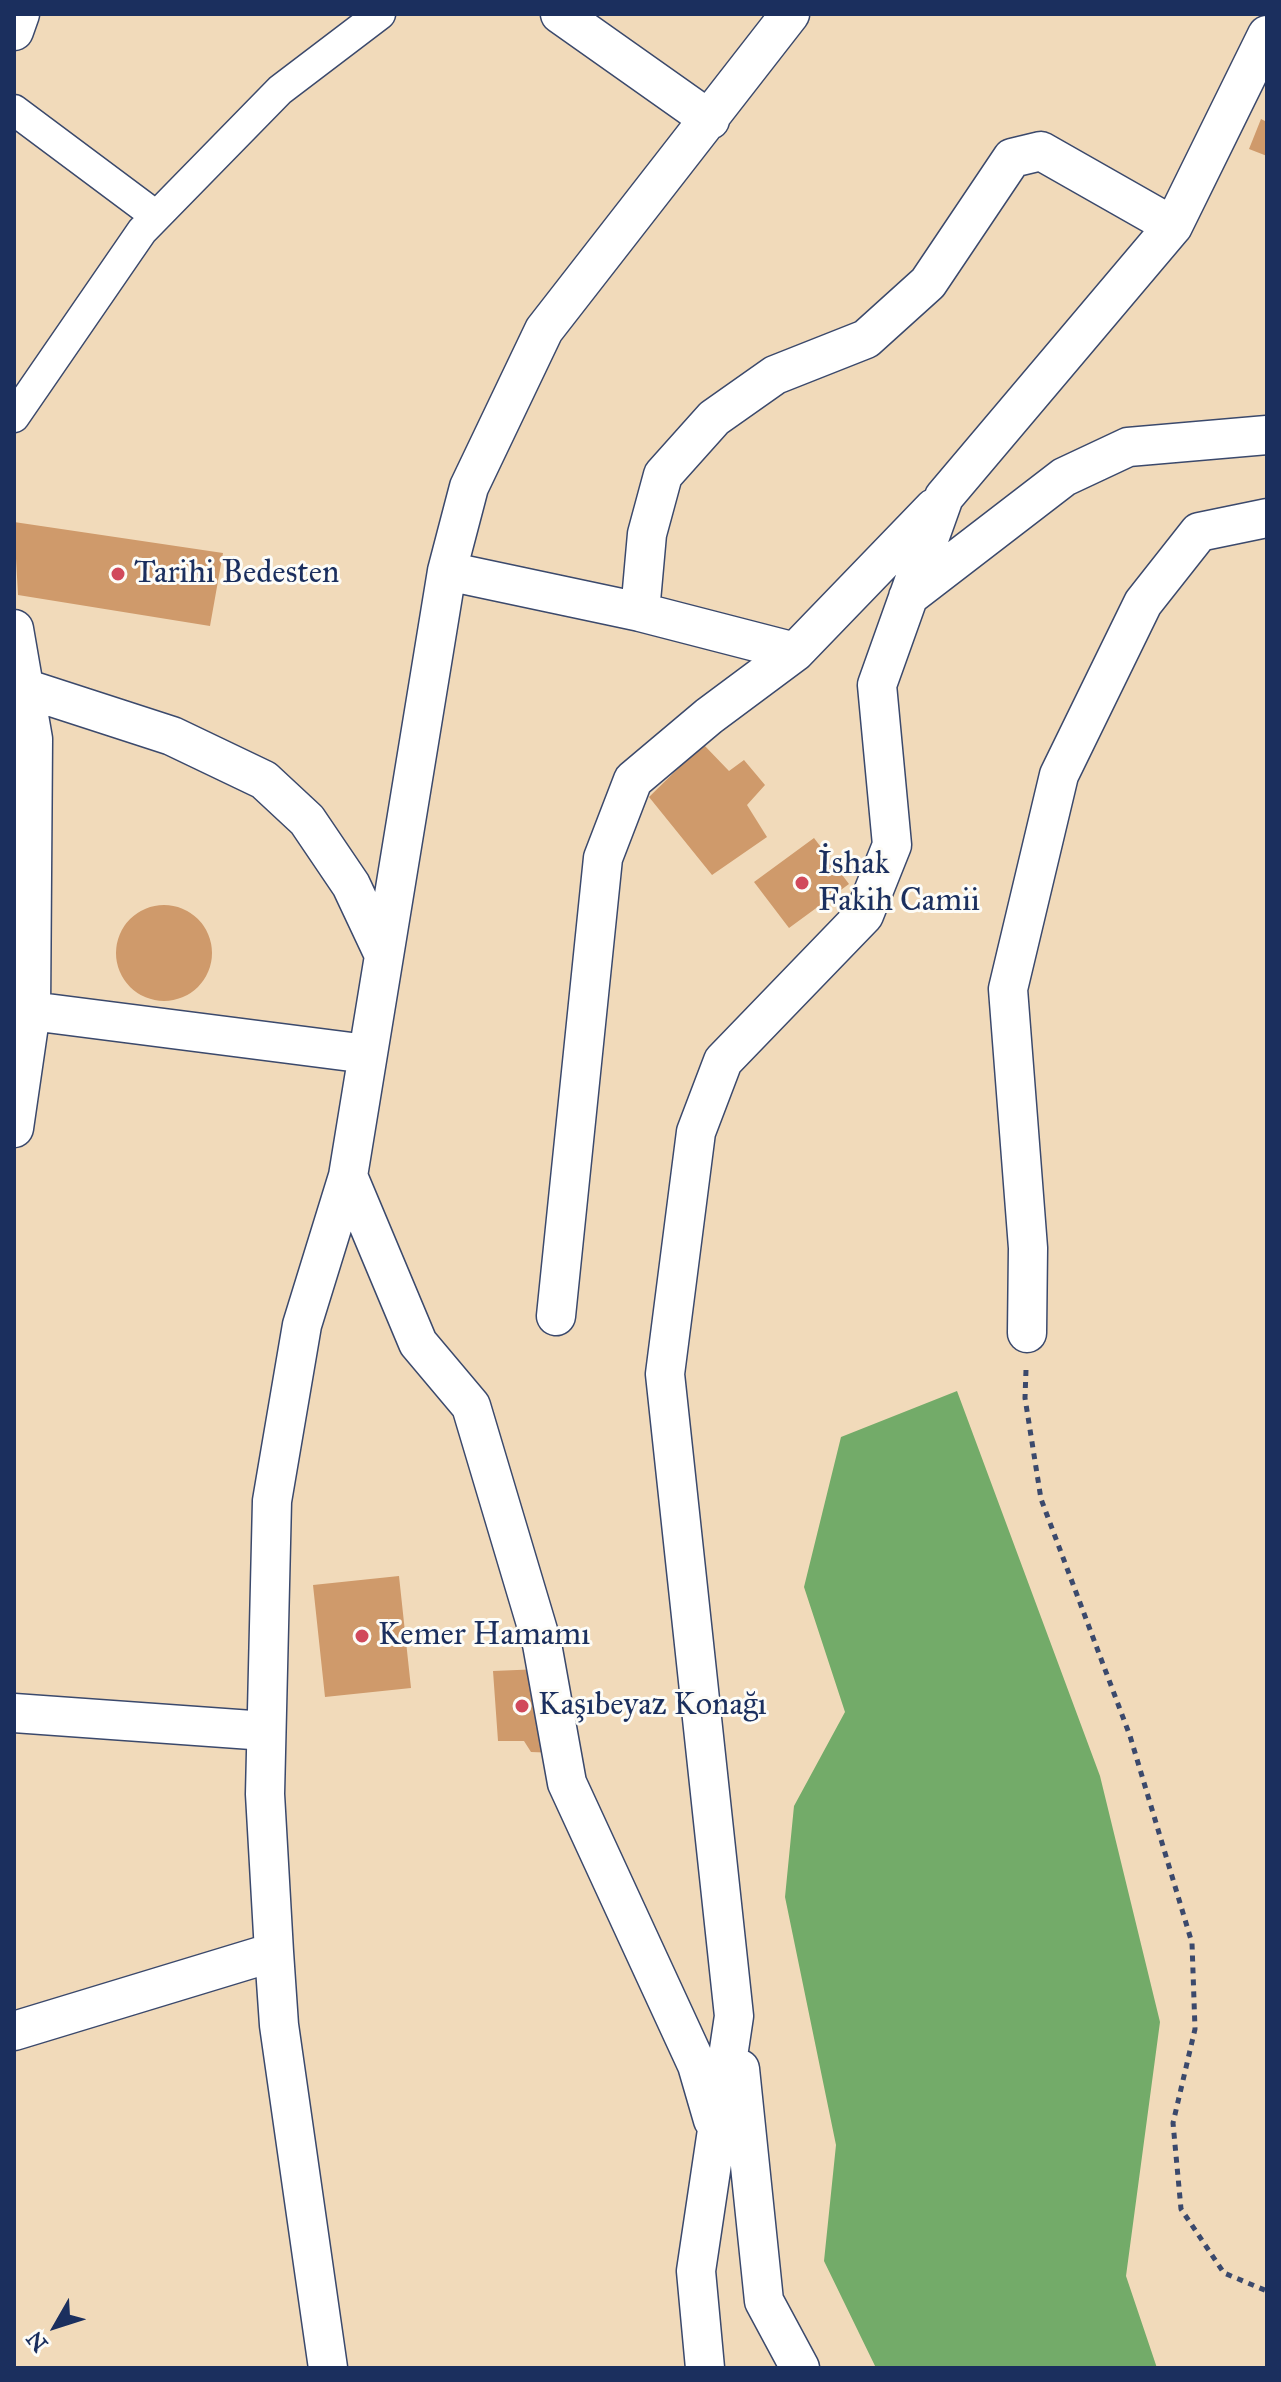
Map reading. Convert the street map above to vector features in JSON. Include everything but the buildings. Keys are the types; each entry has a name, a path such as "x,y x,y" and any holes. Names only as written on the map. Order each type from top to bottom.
{"street":[{"path":"14,31 20,14"},
{"path":"14,417 142,231 280,90 380,14"},
{"path":"560,14 710,120"},
{"path":"328,2368 279,2025 274,1952 265,1794 272,1501 302,1325 348,1176 447,571 469,487 544,330 790,14"},
{"path":"556,1316 603,858 633,780 709,716 795,652 944,497 1173,226 1267,35"},
{"path":"14,110 156,216"},
{"path":"640,612 647,534 663,475 726,409 775,375 866,339 918,293 928,283 1012,158 1041,151 1173,226"},
{"path":"908,597 1064,477 1128,447 1267,435"},
{"path":"800,2368 764,2301 666,1389 667,1359 696,1132 723,1061 864,915 892,845 877,685 944,497"},
{"path":"1027,1333 1028,1248 1008,989 1059,775 1143,603 1199,532 1267,518"},
{"path":"447,571 640,612 795,652"},
{"path":"14,629 24,688 25,988 14,1128"},
{"path":"24,688 172,736 264,780 307,820 351,885 383,953"},
{"path":"25,988 367,1054"},
{"path":"348,1176 418,1343 471,1406 542,1644 567,1783 697,2065 717,2131"},
{"path":"14,1713 266,1731"},
{"path":"14,2031 274,1952"},
{"path":"705,2368 696,2271 734,2016"}],"path":[{"path":"1027,1333 1025,1398 1041,1499 1130,1736 1192,1943 1195,2029 1173,2123 1181,2209 1224,2273 1267,2291"}],"green space":[{"path":"957,1391 1100,1776 1160,2022 1126,2276 1157,2368 876,2368 824,2261 836,2145 785,1897 794,1806 845,1712 804,1587 841,1437"}],"place":[{"name":"Tarihi Bedesten","path":"118,574"},
{"name":"İshak Fakih Camii","path":"802,883"},
{"name":"Kemer Hamamı","path":"362,1636"},
{"name":"Kaşıbeyaz Konağı","path":"522,1706"}]}
